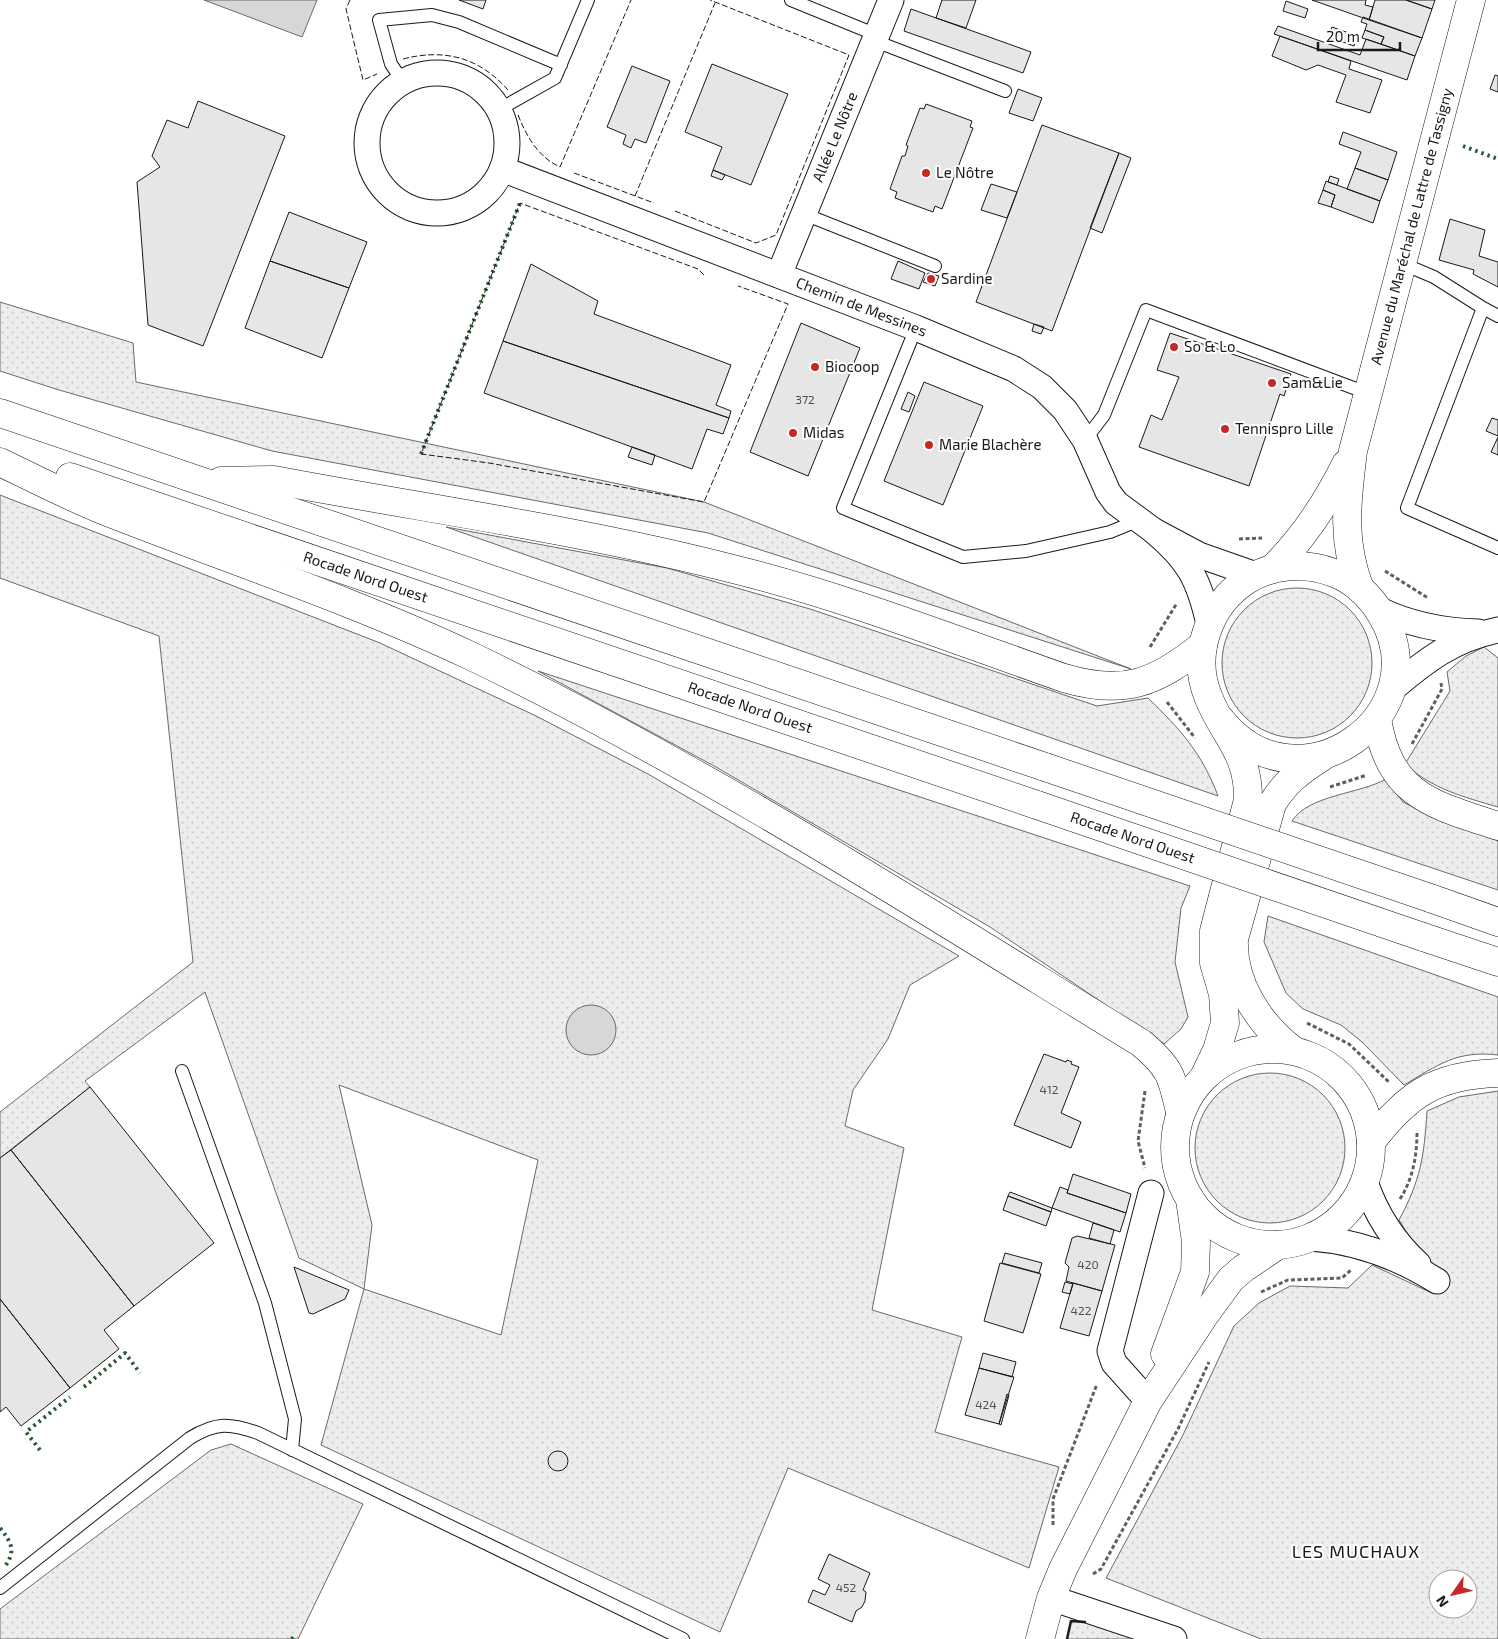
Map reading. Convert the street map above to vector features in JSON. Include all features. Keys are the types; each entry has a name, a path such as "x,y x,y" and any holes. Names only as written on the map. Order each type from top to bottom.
{"main road":[{"name":"Avenue du Maréchal de Lattre de Tassigny","path":"1360,589 1352,564 1346,528 1353,451 1471,0"},
{"path":"0,413 1498,922"},
{"name":"Avenue du Maréchal de Lattre de Tassigny","path":"1264,572 1291,566 1319,568 1344,578 1360,589 1378,609 1388,628 1394,648 1395,669 1390,690 1377,719 1354,741 1326,755 1293,776 1282,788 1272,804 1234,939 1236,970 1250,1001 1270,1030 1294,1050 1329,1066 1348,1083 1364,1111 1371,1142 1371,1156 1364,1182 1352,1206 1343,1216 1322,1232 1310,1238 1278,1245 1255,1243 1232,1237 1204,1217 1190,1199 1180,1178 1175,1157 1175,1134 1180,1112 1191,1092 1205,1075 1218,1050 1225,1023 1223,994 1214,963 1214,931 1248,800 1245,767 1211,703 1204,685 1202,665 1206,635 1225,599 1239,586 1264,572 1293,547 1315,517 1353,451"},
{"name":"Rocade Nord Ouest","path":"0,453 1498,962"},
{"path":"0,462 102,510 372,612 530,686 683,767 844,860 1141,1043 1164,1063 1172,1077 1180,1112"},
{"path":"202,482 274,480 595,538 665,553 798,587 1064,678 1094,686 1119,687 1152,680 1178,665 1206,635"},
{"path":"1377,719 1383,750 1391,766 1404,783 1421,796 1439,806 1498,826"},
{"name":"Avenue du Maréchal de Lattre de Tassigny","path":"1221,720 1244,742 1273,756 1305,759 1326,755"},
{"name":"Avenue du Maréchal de Lattre de Tassigny","path":"1205,1075 1222,1062 1241,1053 1262,1048 1294,1050"},
{"path":"1371,1142 1394,1113 1408,1100 1425,1089 1473,1074 1498,1073"},
{"name":"Avenue du Maréchal de Lattre de Tassigny","path":"1148,1402 1195,1272 1196,1242 1190,1199"},
{"name":"Avenue du Maréchal de Lattre de Tassigny","path":"1040,1639 1051,1598 1080,1533 1148,1402 1204,1316 1231,1280 1244,1268 1278,1245"}],"street":[{"name":"Allée Le Nôtre","path":"779,275 891,0"},
{"path":"427,74 453,75 477,86 487,94 498,110 505,128 506,141 502,170 489,189 480,198 459,209 447,212 423,211 401,203 391,196 376,177 370,160 367,142 368,130 376,108 392,89 403,82 427,74"},
{"name":"Chemin de Messines","path":"502,170 916,328 989,357 1030,378 1053,396 1085,440 1108,492 1116,503 1176,549 1192,570 1203,598 1206,635"},
{"name":"Chemin de Messines","path":"1146,526 1219,564 1264,572"},
{"path":"1378,609 1396,618 1421,625 1458,632 1494,631"},
{"path":"1390,690 1436,653 1494,631"},
{"path":"1310,1238 1348,1242 1376,1250 1411,1265 1437,1281 1400,1246 1376,1210 1364,1182"},
{"path":"1148,1402 1114,1363 1110,1351 1151,1192"},
{"path":"1051,1598 1174,1639"}],"lane":[{"path":"498,110 555,78 588,0"},
{"path":"791,0 876,38 1005,91"},
{"path":"403,82 391,64 379,20 432,15 459,22 561,65"},
{"path":"804,214 935,266"},
{"path":"1401,263 1434,277 1498,316"},
{"path":"1483,308 1408,508 1498,548"},
{"path":"1085,440 1104,415 1146,310 1367,393"},
{"path":"916,328 843,508 963,557 1026,551 1146,526"},
{"path":"182,1071 265,1303 296,1419 292,1450"},
{"path":"0,1588 190,1438 206,1428 222,1424 239,1426 292,1450 683,1639"}],"path":[{"path":"1053,1528 1053,1498 1110,1351"}],"shaded area":[{"path":"204,0 317,0 302,37"},
{"path":"0,302 133,343 136,382 704,502 1131,669 708,533 272,451 59,390 0,371"},
{"path":"0,495 380,643 536,716 648,774 959,956 910,985 888,1039 853,1090 845,1126 904,1148 872,1310 962,1337 935,1432 1059,1467 1029,1568 788,1468 720,1632 321,1445 364,1289 299,1258 205,992 85,1081 90,1087 0,1158 0,1112 193,962 159,636 0,578","holes":["339,1085 538,1160 501,1335 364,1289 372,1225"]},
{"path":"446,527 667,568 810,609 1097,706 1148,698 1189,742 1205,767 1218,796"},
{"path":"1297,588 1312,589 1326,594 1350,610 1366,634 1371,648 1371,678 1366,692 1350,716 1326,732 1312,737 1297,738 1282,737 1268,732 1244,716 1228,692 1223,678 1222,663 1223,648 1228,634 1244,610 1268,594 1282,589"},
{"path":"1484,647 1498,658 1498,807 1461,796 1437,786 1415,773 1405,764 1450,691 1447,672 1466,656"},
{"path":"538,671 1190,886 1181,908 1175,962 1188,1017 1181,1029 1164,1044 990,927 716,767"},
{"path":"1386,779 1403,802 1431,816 1498,841 1498,890 1292,821 1300,812 1322,800"},
{"path":"1268,916 1498,997 1498,1055 1484,1054 1459,1057 1438,1065 1404,1085 1362,1042 1341,1025 1303,1009 1286,993 1264,942"},
{"path":"591,1005 601,1007 609,1012 614,1020 616,1030 614,1040 609,1048 601,1053 591,1055 581,1053 573,1048 568,1040 566,1030 568,1020 573,1012 581,1007"},
{"path":"1270,1073 1299,1079 1323,1095 1339,1119 1345,1148 1339,1177 1323,1201 1299,1217 1270,1223 1241,1217 1217,1201 1201,1177 1195,1148 1201,1119 1217,1095 1241,1079"},
{"path":"1498,1091 1498,1639 1261,1639 1106,1578 1182,1437 1234,1326 1259,1303 1290,1286 1348,1288 1372,1265 1434,1294 1441,1274 1417,1249 1399,1220 1417,1180 1423,1155 1427,1111 1459,1097"},
{"path":"231,1444 363,1504 298,1639 0,1639 0,1609 211,1450"},
{"path":"1071,1621 1095,1623 1142,1639 1067,1639"}],"building":[{"path":"459,0 486,0 483,9"},
{"path":"942,0 976,0 966,28 936,18"},
{"path":"1312,0 1366,0 1365,5 1373,7 1369,20"},
{"path":"1375,0 1406,0 1432,9 1422,38 1369,20"},
{"path":"1406,0 1435,0 1432,9"},
{"path":"1286,1 1308,9 1305,18 1283,11"},
{"path":"911,9 1031,52 1023,73 904,31"},
{"path":"1363,17 1422,38 1415,56 1381,44 1384,37 1365,30 1367,24 1361,22"},
{"path":"1278,26 1360,55 1366,39 1415,56 1407,80 1274,34"},
{"path":"1332,27 1357,36 1354,46 1329,37"},
{"path":"1365,30 1384,37 1381,44 1362,38"},
{"path":"1280,36 1351,61 1349,69 1382,80 1370,113 1336,102 1346,75 1318,65 1306,70 1272,56"},
{"path":"712,64 788,94 751,185 713,170 722,147 685,132"},
{"path":"632,66 670,81 646,143 635,139 631,148 623,144 626,135 607,127"},
{"path":"1495,75 1498,76 1498,92 1490,89"},
{"path":"1018,89 1042,98 1033,121 1009,113"},
{"path":"198,101 285,136 203,346 148,325 137,182 160,167 152,156 167,120 188,128"},
{"name":"Le Nôtre","path":"926,104 972,121 970,127 973,128 942,209 935,206 933,212 895,198 897,192 890,189 902,156 905,156 908,146 906,145 920,108 924,109"},
{"path":"1042,125 1119,153 1052,331 976,302"},
{"path":"1343,132 1397,152 1388,180 1355,168 1361,152 1339,144"},
{"path":"1119,153 1131,158 1102,233 1090,228"},
{"path":"1355,168 1388,180 1380,201 1347,189"},
{"path":"713,170 725,175 722,180 711,176"},
{"path":"1330,176 1339,179 1337,185 1328,182"},
{"path":"1326,181 1380,201 1373,223 1331,207 1335,195 1323,190"},
{"path":"991,184 1017,192 1007,218 981,210"},
{"path":"1323,190 1335,195 1331,207 1318,203"},
{"path":"289,212 367,242 349,288 270,261"},
{"path":"1450,219 1485,230 1479,256 1498,262 1498,287 1473,274 1474,270 1439,260"},
{"path":"270,261 349,288 322,358 245,328"},
{"path":"898,261 925,273 919,289 891,279"},
{"path":"531,264 598,301 594,314 731,365 716,405 731,411 729,418 503,341"},
{"name":"Sardine","path":"928,273 939,276 935,286 923,282"},
{"path":"801,323 860,348 808,476 750,452"},
{"path":"1034,324 1044,327 1041,334 1032,331"},
{"path":"1170,333 1291,374 1284,396 1280,394 1249,486 1139,447 1151,415 1162,420 1179,377 1157,370"},
{"path":"503,341 729,418 723,434 707,429 692,469 484,393"},
{"path":"924,382 983,406 943,505 884,481"},
{"path":"908,392 915,396 909,412 901,409"},
{"path":"1492,418 1498,420 1498,436 1486,431"},
{"path":"1498,437 1498,455 1491,452"},
{"path":"632,447 655,455 652,465 628,457"},
{"path":"1044,1054 1066,1062 1067,1060 1079,1067 1061,1113 1081,1122 1071,1148 1014,1125"},
{"path":"90,1087 214,1243 134,1306 11,1150"},
{"path":"11,1150 134,1306 104,1330 119,1349 70,1388 0,1299 0,1158"},
{"path":"1073,1174 1131,1194 1126,1213 1067,1193"},
{"path":"1060,1187 1068,1190 1067,1193 1126,1213 1120,1232 1052,1208"},
{"path":"1010,1192 1052,1208 1051,1212 1008,1196"},
{"path":"1008,1196 1051,1212 1046,1226 1003,1210"},
{"path":"1093,1223 1114,1230 1110,1244 1089,1238"},
{"path":"1077,1236 1115,1245 1102,1291 1066,1281 1069,1267 1065,1263 1072,1238"},
{"path":"1005,1253 1042,1263 1039,1273 1002,1263"},
{"path":"1000,1263 1041,1274 1023,1333 984,1321"},
{"path":"294,1267 349,1290 345,1299 313,1314 309,1313"},
{"path":"1065,1282 1073,1284 1070,1294 1062,1292"},
{"path":"1073,1283 1102,1291 1089,1336 1060,1328"},
{"path":"0,1299 70,1388 21,1426 6,1407 0,1412"},
{"path":"983,1353 1016,1362 1012,1377 979,1368"},
{"path":"979,1368 1014,1377 999,1424 965,1415"},
{"path":"1007,1394 1009,1395 1001,1425 999,1424"},
{"path":"554,1451 562,1451 568,1457 568,1465 562,1471 554,1471 548,1465 548,1457"},
{"path":"829,1554 870,1573 863,1590 866,1592 865,1601 862,1607 856,1611 852,1622 808,1602 813,1590 825,1595 830,1585 818,1579"}],"hedge":[{"path":"1463,146 1498,159"},
{"path":"421,454 520,203"},
{"path":"84,1387 125,1353 140,1373"},
{"path":"40,1450 26,1432 70,1397"},
{"path":"0,1528 11,1546 11,1555 6,1565"}],"fence":[{"path":"350,0 346,9 363,80 377,74"},
{"path":"518,115 534,146 545,158 560,167 631,0"},
{"path":"675,211 756,243 776,235 849,55 710,0"},
{"path":"635,196 715,3"},
{"path":"403,59 433,55 461,58 486,70 508,90"},
{"path":"574,173 654,203"},
{"path":"704,275 698,269 520,203 421,454 489,463 704,502 788,304 738,286"}],"wall":[{"path":"1067,1639 1071,1621 1085,1622"}],"place":[{"name":"Le Nôtre","path":"926,173"},
{"name":"Sardine","path":"931,279"},
{"name":"So & Lo","path":"1174,347"},
{"name":"Biocoop","path":"815,367"},
{"name":"Sam&Lie","path":"1272,383"},
{"name":"Tennispro Lille","path":"1225,429"},
{"name":"Midas","path":"793,433"},
{"name":"Marie Blachère","path":"929,445"}],"district":[{"name":"LES MUCHAUX","path":"1356,1552"}]}
